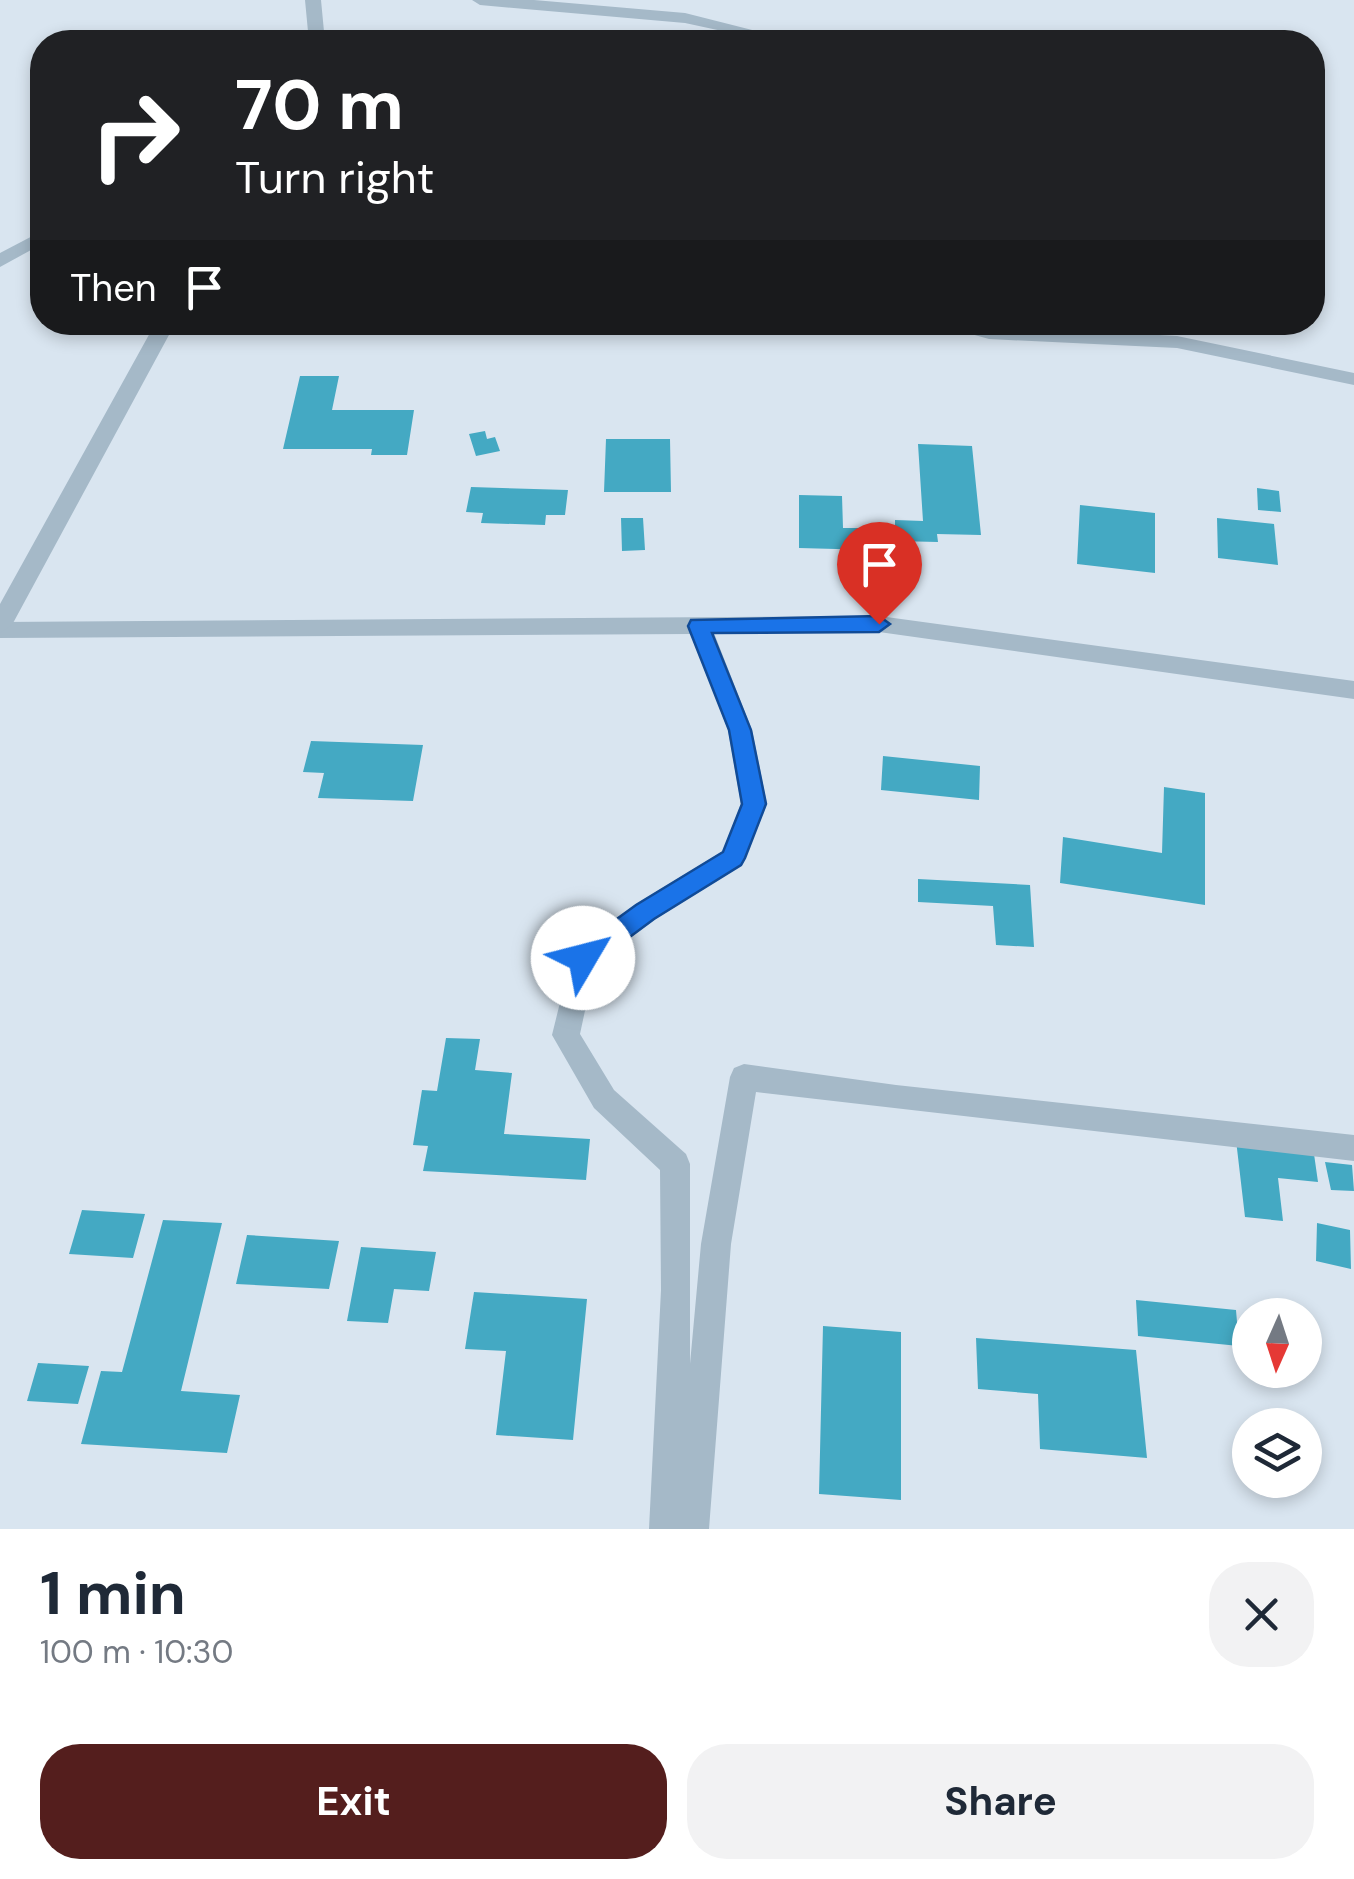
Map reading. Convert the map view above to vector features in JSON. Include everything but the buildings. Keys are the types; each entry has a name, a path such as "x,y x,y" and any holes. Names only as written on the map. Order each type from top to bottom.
{"street":[{"path":"313,0 317,30"},
{"path":"480,0 685,18 738,30"},
{"path":"0,261 30,244"},
{"path":"159,335 0,627 879,624 1354,690"},
{"path":"1031,335 1177,342 1354,379"},
{"path":"666,1529 677,1290 674,1164 604,1099 566,1035 583,958 645,912 733,858 754,804 740,730 699,626"},
{"path":"692,1529 716,1244 744,1077 868,1098 1354,1148"}],"route":[{"path":"583,958 645,912 733,858 754,804 740,730 699,626 879,624"}]}
